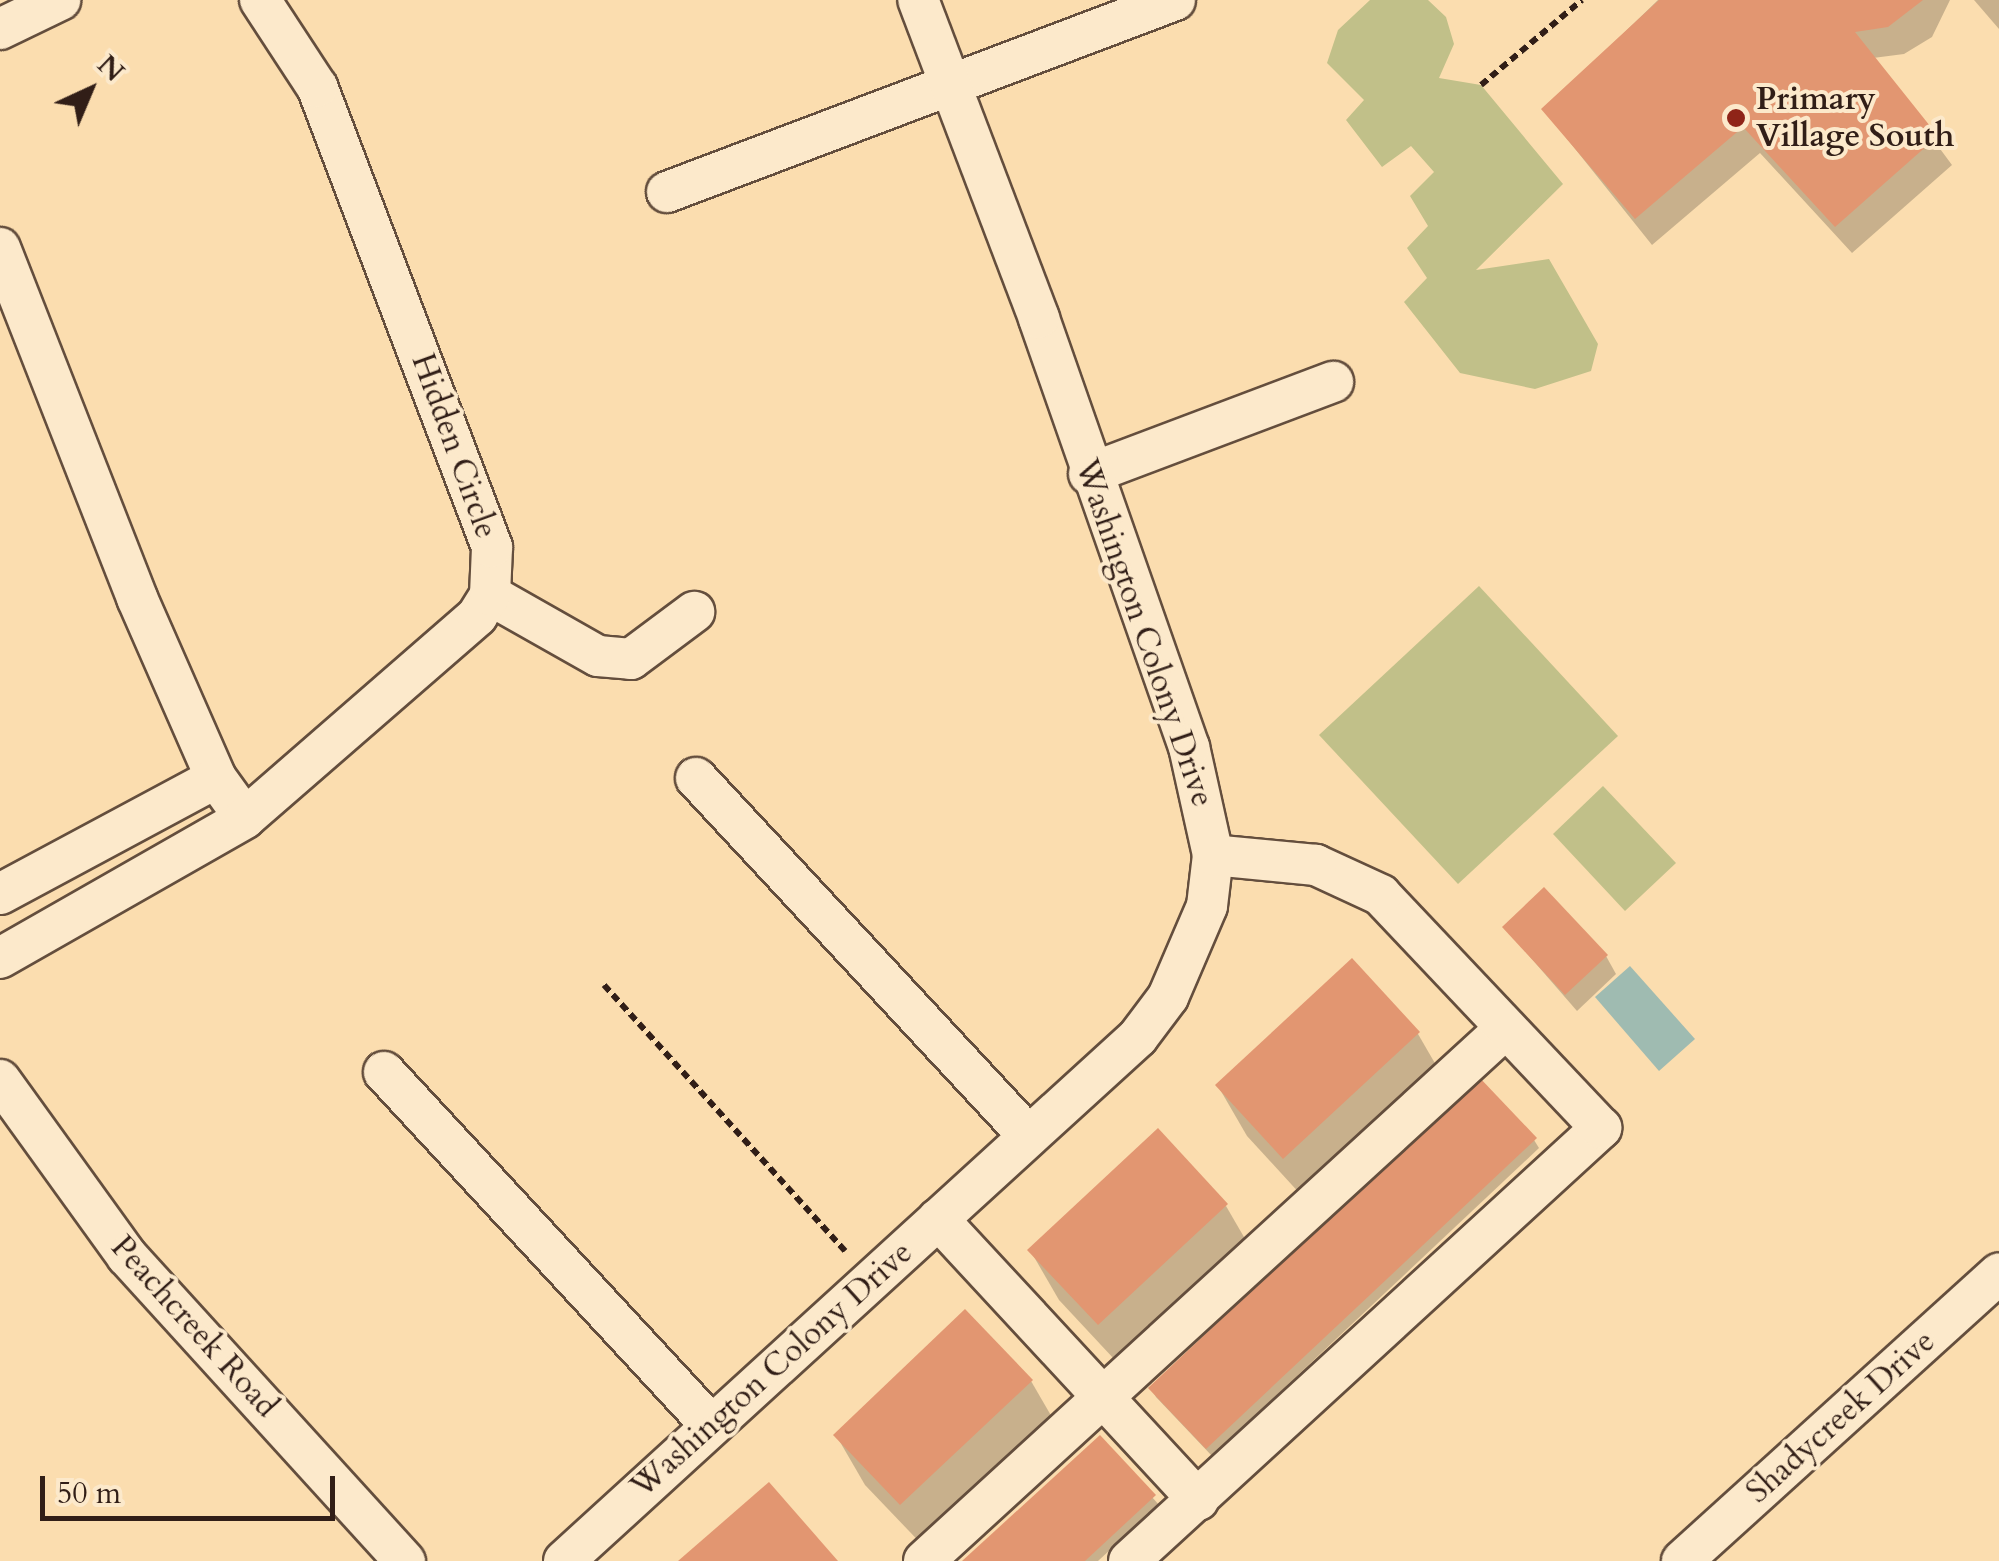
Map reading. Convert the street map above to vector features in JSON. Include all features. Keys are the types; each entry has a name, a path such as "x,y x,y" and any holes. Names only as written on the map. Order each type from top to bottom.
{"street":[{"path":"0,29 60,0"},
{"name":"Hidden Circle","path":"260,0 318,87 492,548 490,595"},
{"name":"Washington Colony Drive","path":"564,1561 1138,1037 1168,997 1208,906 1214,855 1189,747 918,0"},
{"path":"667,192 1175,0"},
{"path":"0,248 81,463 216,778 246,818"},
{"path":"1089,474 1334,382"},
{"path":"0,958 246,818 478,616 490,595 598,656 631,659 694,612"},
{"path":"0,894 216,778"},
{"path":"696,778 1028,1135"},
{"path":"1129,1561 1601,1128 1381,895 1316,865 1214,855"},
{"path":"924,1561 1504,1029"},
{"path":"384,1072 711,1425"},
{"name":"Peachcreek Road","path":"0,1080 127,1256 404,1561"},
{"path":"938,1219 1198,1500"},
{"name":"Shadycreek Drive","path":"1682,1561 1999,1274"}],"path":[{"path":"1481,85 1582,0"},
{"path":"604,986 871,1280"}],"shaded area":[{"path":"1370,0 1428,0 1446,17 1454,44 1439,78 1481,85 1563,184 1476,270 1549,259 1598,344 1591,371 1535,389 1460,373 1404,302 1427,278 1407,248 1428,226 1410,196 1434,172 1411,146 1382,167 1346,120 1364,100 1327,63 1338,30"},
{"path":"1479,586 1618,736 1458,884 1319,735"},
{"path":"1603,786 1676,863 1625,911 1553,834"}],"water":[{"path":"1630,966 1695,1039 1659,1071 1595,997"}],"building":[{"name":"Primary Village South","path":"1659,0 1923,0 1888,27 1855,32 1938,136 1835,227 1743,127 1635,219 1541,109"},
{"path":"1544,887 1608,955 1565,995 1502,927"},
{"path":"1352,958 1420,1032 1283,1159 1215,1085"},
{"path":"1479,1077 1537,1138 1206,1449 1148,1388"},
{"path":"1158,1128 1228,1204 1098,1325 1027,1250"},
{"path":"965,1309 1033,1380 900,1505 833,1435"},
{"path":"1100,1435 1156,1495 1085,1561 962,1561"},
{"path":"769,1482 838,1561 678,1561"}],"place":[{"name":"Primary Village South","path":"1736,118"}]}
